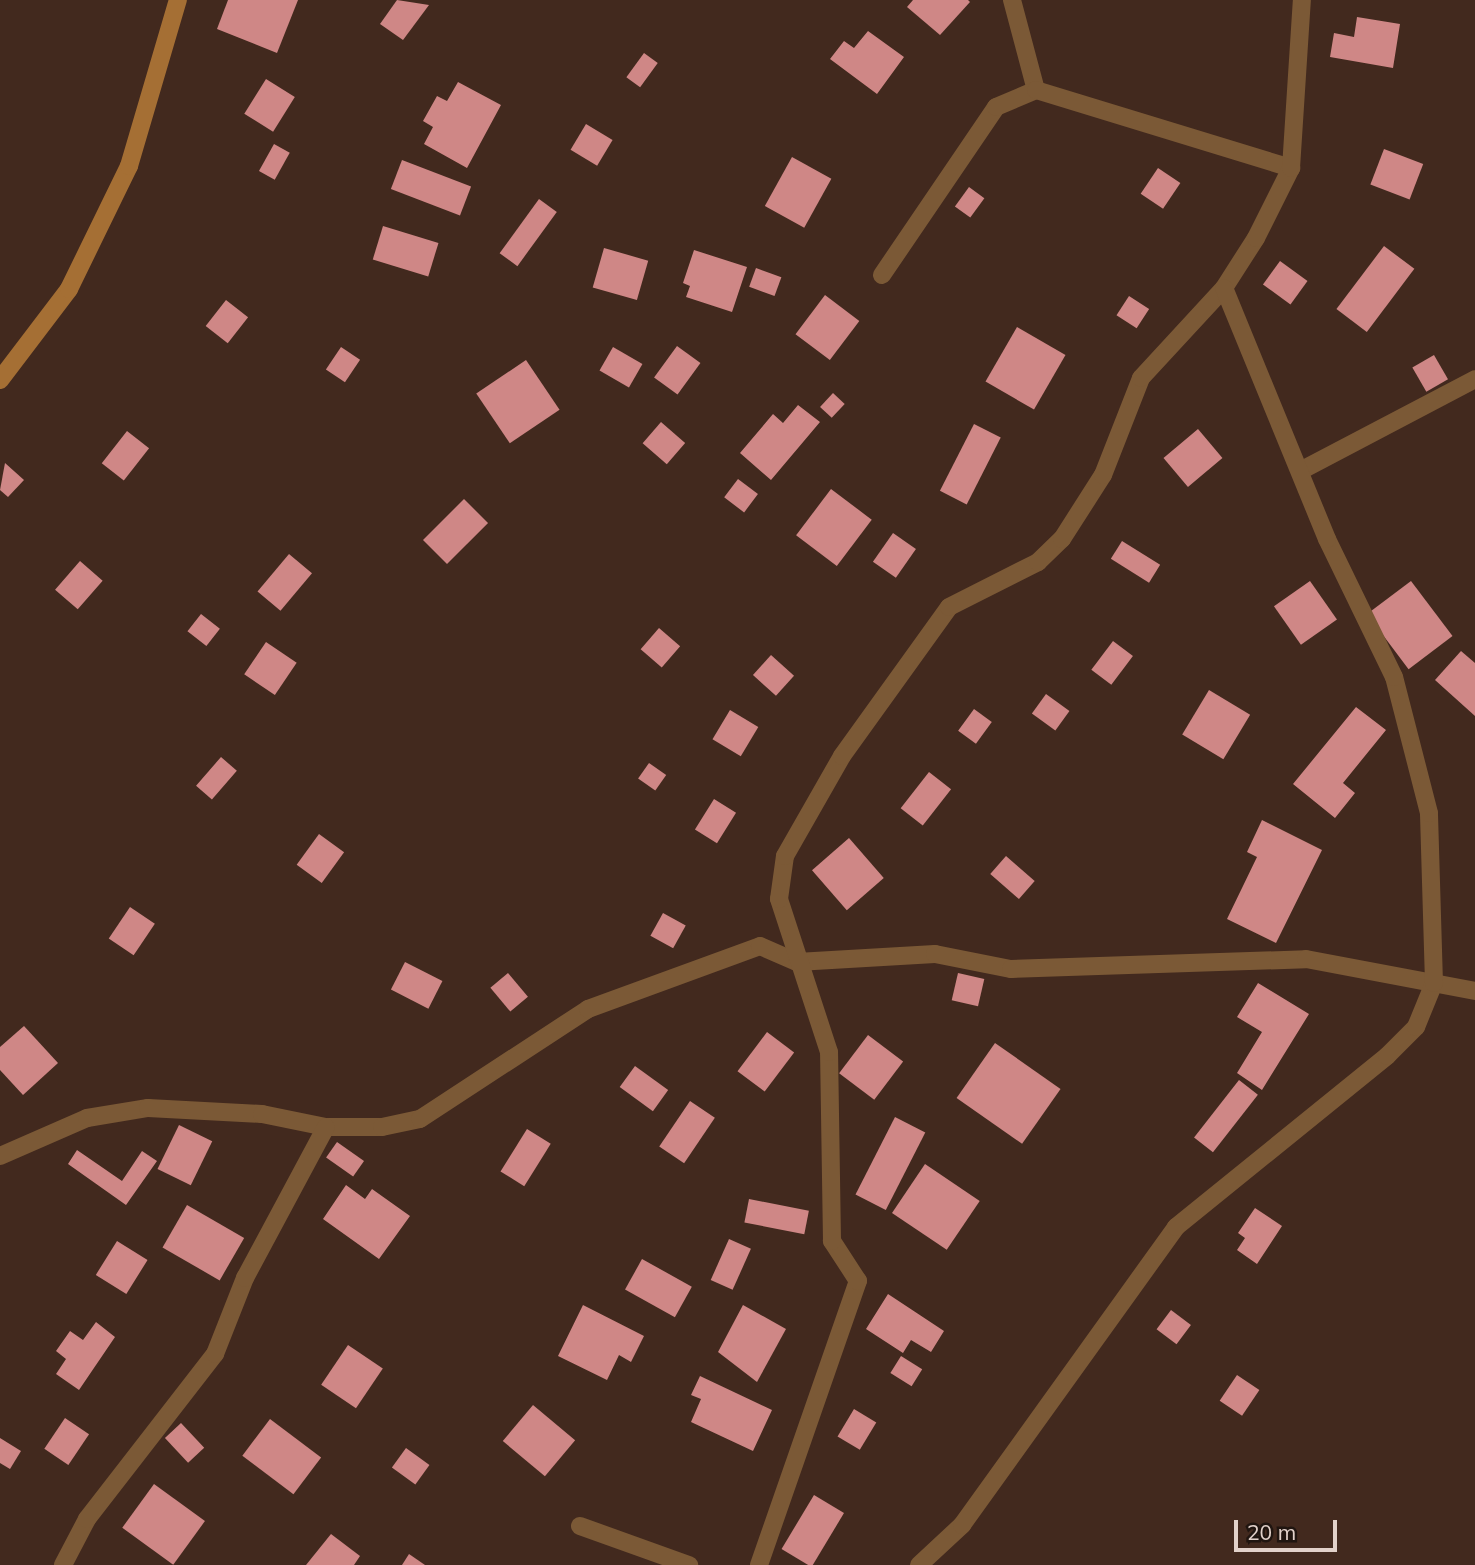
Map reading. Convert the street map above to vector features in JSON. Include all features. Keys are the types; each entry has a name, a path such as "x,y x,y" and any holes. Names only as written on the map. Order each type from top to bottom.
{"street":[{"path":"0,380 69,289 130,166 178,0"},
{"path":"1012,0 1035,90"},
{"path":"759,1565 859,1280 832,1241 829,1052 797,962 779,899 785,856 842,756 949,607 1038,562 1062,539 1102,475 1141,378 1224,288 1291,168 1302,0"},
{"path":"882,275 996,107 1035,90 1291,168"},
{"path":"919,1565 962,1525 1176,1227 1387,1056 1416,1027 1434,983 1429,813 1394,677 1327,540 1302,470 1224,288"},
{"path":"1302,470 1475,379"},
{"path":"0,1156 88,1118 148,1108 262,1114 326,1127 419,1119 588,1009 663,977 760,946 797,962 935,954 1011,968 1306,959 1475,991"},
{"path":"63,1565 87,1519 215,1354 245,1278 326,1127"},
{"path":"580,1526 689,1565"}],"building":[{"path":"228,0 298,0 277,53 217,29"},
{"path":"397,0 429,5 403,40 380,24"},
{"path":"913,0 970,2 940,35 907,7"},
{"path":"1357,17 1400,24 1393,68 1330,57 1334,33 1354,37"},
{"path":"868,31 904,57 877,94 830,59 844,41 854,48"},
{"path":"644,53 658,63 640,87 626,77"},
{"path":"266,79 295,97 273,132 244,114"},
{"path":"458,82 501,105 467,168 424,144 433,127 423,121 437,96 447,101"},
{"path":"586,124 613,140 597,166 571,150"},
{"path":"274,144 290,153 275,180 259,171"},
{"path":"1384,149 1423,164 1410,200 1370,184"},
{"path":"792,157 831,179 804,228 765,206"},
{"path":"402,160 471,187 460,215 391,189"},
{"path":"1158,168 1180,183 1163,209 1141,194"},
{"path":"969,187 984,198 970,218 955,206"},
{"path":"539,199 557,212 517,266 500,253"},
{"path":"383,226 438,243 428,276 373,259"},
{"path":"1384,246 1414,269 1367,332 1336,309"},
{"path":"604,248 648,261 637,300 593,287"},
{"path":"694,250 747,267 732,312 686,297 690,286 683,283"},
{"path":"1280,261 1308,281 1290,304 1263,284"},
{"path":"756,268 781,277 775,296 749,287"},
{"path":"825,295 859,321 830,360 796,334"},
{"path":"1129,296 1149,309 1137,328 1116,315"},
{"path":"226,300 248,317 228,343 206,326"},
{"path":"1017,327 1065,355 1034,410 986,382"},
{"path":"677,346 700,363 678,395 654,378"},
{"path":"341,347 360,360 345,382 326,369"},
{"path":"613,347 642,364 629,387 600,370"},
{"path":"1434,355 1448,379 1426,392 1412,368"},
{"path":"526,360 560,410 510,443 476,394"},
{"path":"833,393 845,404 832,418 820,407"},
{"path":"798,405 820,422 771,480 740,453 773,414 783,423"},
{"path":"661,422 685,443 667,464 643,443"},
{"path":"974,424 1001,438 967,504 940,491"},
{"path":"1198,429 1222,458 1188,487 1164,458"},
{"path":"127,431 149,448 124,481 102,463"},
{"path":"5,463 24,480 8,497 0,490"},
{"path":"738,479 758,494 744,512 724,497"},
{"path":"831,489 872,520 837,566 796,535"},
{"path":"464,499 488,523 447,564 423,540"},
{"path":"893,533 916,549 896,578 873,562"},
{"path":"1122,541 1160,565 1149,583 1111,559"},
{"path":"289,554 312,573 280,611 258,592"},
{"path":"80,561 103,581 78,609 55,590"},
{"path":"1310,581 1337,620 1301,645 1274,606"},
{"path":"1411,581 1453,636 1409,669 1367,614"},
{"path":"201,614 220,629 206,646 187,631"},
{"path":"659,628 680,646 662,668 641,649"},
{"path":"1113,641 1133,656 1111,685 1091,670"},
{"path":"266,642 297,663 275,695 244,674"},
{"path":"1461,651 1475,663 1475,716 1435,680"},
{"path":"771,655 794,676 776,696 753,675"},
{"path":"1209,690 1250,715 1223,759 1182,735"},
{"path":"1046,694 1069,711 1055,730 1032,713"},
{"path":"1356,707 1386,730 1343,783 1355,793 1335,818 1293,784"},
{"path":"974,709 992,722 976,744 958,731"},
{"path":"730,710 758,727 741,756 712,739"},
{"path":"221,757 237,771 212,799 196,786"},
{"path":"649,763 666,775 655,791 638,779"},
{"path":"929,772 951,789 923,825 901,808"},
{"path":"714,799 736,813 717,843 695,830"},
{"path":"1262,820 1322,850 1276,943 1227,919 1257,857 1247,852"},
{"path":"319,834 344,852 322,883 297,865"},
{"path":"849,838 884,878 847,910 812,870"},
{"path":"1006,856 1035,881 1019,899 990,874"},
{"path":"130,907 155,924 134,955 109,939"},
{"path":"663,913 686,926 673,948 650,936"},
{"path":"405,962 442,981 428,1009 391,990"},
{"path":"508,973 528,997 510,1012 490,988"},
{"path":"958,973 984,979 978,1006 952,1000"},
{"path":"1258,983 1309,1014 1262,1090 1237,1073 1262,1032 1237,1017"},
{"path":"24,1026 58,1063 23,1095 0,1070 0,1047"},
{"path":"767,1032 794,1052 765,1092 738,1071"},
{"path":"868,1035 903,1061 874,1100 839,1073"},
{"path":"995,1043 1061,1089 1022,1144 957,1098"},
{"path":"635,1066 668,1090 653,1111 620,1087"},
{"path":"1239,1080 1258,1095 1213,1152 1194,1138"},
{"path":"690,1101 715,1118 684,1163 659,1147"},
{"path":"895,1117 925,1132 886,1210 856,1195"},
{"path":"179,1125 212,1141 191,1185 158,1169"},
{"path":"527,1129 551,1144 524,1186 501,1171"},
{"path":"337,1142 364,1161 353,1176 326,1158"},
{"path":"77,1150 122,1181 142,1151 157,1161 126,1205 68,1164"},
{"path":"925,1164 980,1201 947,1250 892,1213"},
{"path":"346,1185 365,1199 372,1189 410,1216 379,1259 323,1219"},
{"path":"749,1199 809,1211 804,1234 744,1223"},
{"path":"187,1205 244,1238 220,1280 162,1247"},
{"path":"1255,1208 1282,1226 1257,1264 1237,1250 1245,1238 1238,1233"},
{"path":"729,1239 751,1249 733,1290 711,1280"},
{"path":"117,1241 148,1260 126,1294 96,1275"},
{"path":"642,1259 692,1287 675,1317 625,1290"},
{"path":"888,1294 944,1331 931,1352 911,1340 903,1353 866,1329"},
{"path":"583,1305 644,1336 631,1362 619,1355 607,1380 558,1356"},
{"path":"743,1305 786,1329 757,1382 718,1352"},
{"path":"1171,1310 1191,1325 1177,1344 1157,1329"},
{"path":"96,1322 115,1337 79,1390 56,1374 66,1359 56,1351 70,1331 83,1340"},
{"path":"348,1345 383,1368 356,1408 321,1385"},
{"path":"901,1356 922,1369 912,1386 890,1373"},
{"path":"1237,1375 1259,1390 1242,1416 1220,1401"},
{"path":"700,1376 772,1410 753,1451 691,1422 701,1399 691,1395"},
{"path":"533,1405 575,1440 545,1476 503,1441"},
{"path":"854,1409 876,1422 860,1450 838,1436"},
{"path":"65,1418 89,1434 68,1465 44,1449"},
{"path":"270,1419 321,1458 293,1494 242,1456"},
{"path":"181,1423 204,1448 188,1463 165,1438"},
{"path":"0,1438 21,1451 10,1469 0,1463"},
{"path":"406,1448 429,1465 415,1484 392,1467"},
{"path":"154,1484 205,1521 173,1565 122,1528"},
{"path":"814,1495 844,1513 813,1565 782,1549"},
{"path":"331,1534 360,1556 354,1565 306,1565"},
{"path":"409,1554 425,1565 402,1565"}]}
